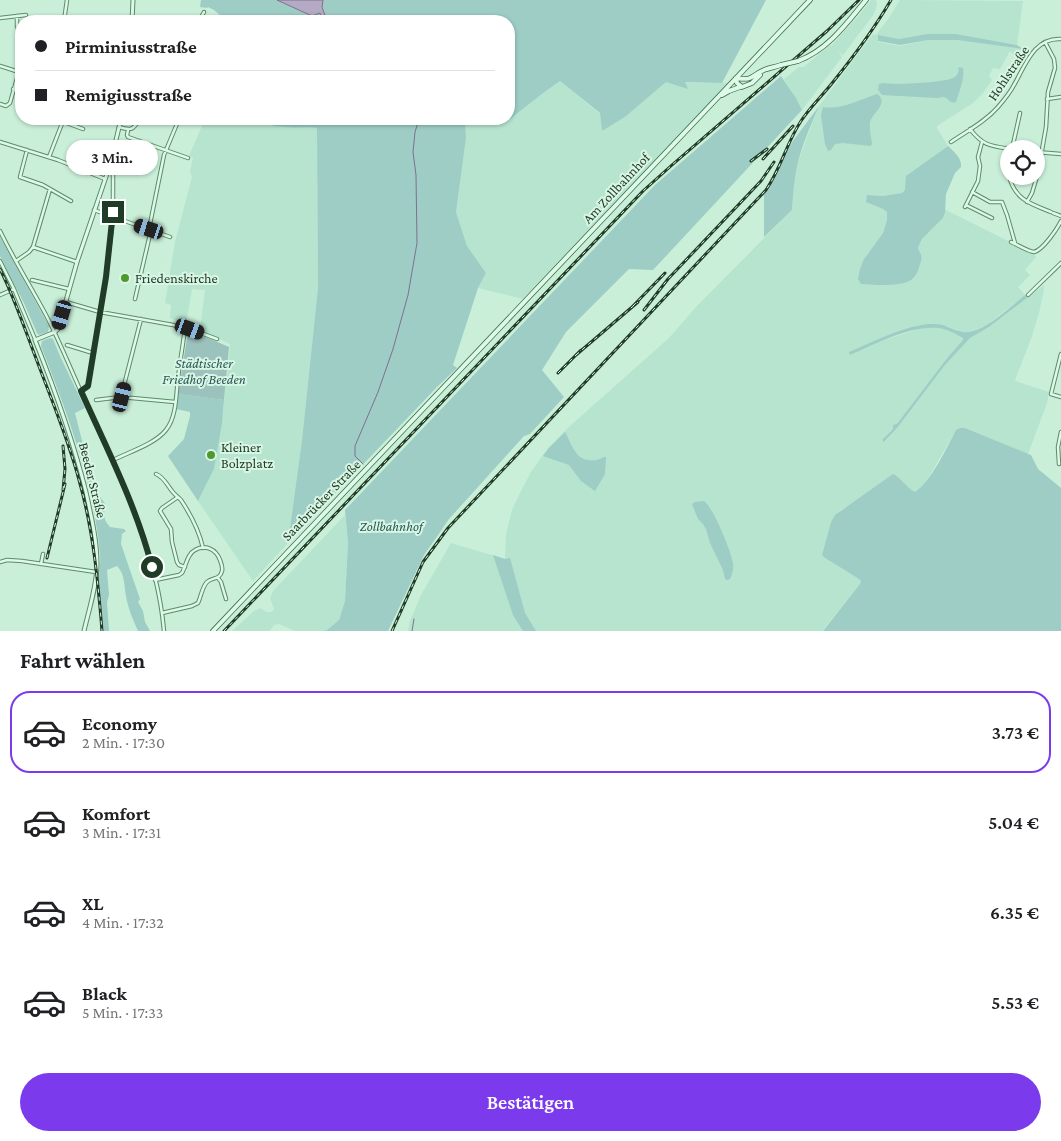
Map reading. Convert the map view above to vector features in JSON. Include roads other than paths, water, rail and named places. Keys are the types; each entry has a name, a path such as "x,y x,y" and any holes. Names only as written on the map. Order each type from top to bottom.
{"main road":[{"name":"Am Zollbahnhof","path":"446,384 810,0"},
{"path":"742,86 739,86 736,78 751,78 768,69 813,55 825,46 866,0"},
{"path":"745,69 746,76 751,78"},
{"path":"718,98 729,91 752,83 768,69"},
{"name":"Saarbrücker Straße","path":"213,631 446,384"}],"street":[{"path":"65,15 67,0"},
{"path":"132,15 133,0"},
{"path":"0,18 15,16"},
{"name":"Hohlstraße","path":"951,142 998,107 1014,86 1031,54 1038,46 1054,39 1061,39"},
{"path":"1044,140 1049,86 1056,68 1054,59 1045,42"},
{"path":"0,66 15,71"},
{"path":"0,104 6,106 10,103 15,86"},
{"path":"1047,99 1061,97"},
{"path":"1013,140 1020,113"},
{"path":"49,157 61,125"},
{"path":"73,125 83,129"},
{"path":"0,261 35,340 49,335 58,329 77,262 110,165 119,127 128,130 136,125"},
{"path":"135,299 166,150 176,125"},
{"path":"970,129 982,142 1000,147"},
{"path":"128,130 128,137 188,158"},
{"path":"0,142 49,157 105,179"},
{"path":"982,142 978,157 979,175 966,206 992,218"},
{"path":"26,150 20,176 71,200"},
{"path":"81,169 87,155 95,151 112,156"},
{"path":"1045,152 1061,154"},
{"path":"81,391 88,386 106,277 113,218 113,171 110,165"},
{"path":"1013,185 1015,191 1027,202 1061,216"},
{"path":"1027,202 1035,185"},
{"path":"16,261 33,247 50,189"},
{"path":"972,192 990,202 1002,202 1015,244"},
{"path":"94,210 170,237"},
{"path":"1011,242 1034,252 1058,228 1061,221"},
{"path":"1058,228 1061,232"},
{"path":"0,232 42,306 121,479 143,536 156,580 164,631"},
{"path":"33,247 77,262"},
{"path":"1028,295 1061,263"},
{"path":"32,280 69,289"},
{"path":"0,295 14,289"},
{"path":"66,302 100,312 185,328 217,339"},
{"path":"122,397 141,319"},
{"path":"113,460 155,440 166,430 171,422 185,328"},
{"name":"Beeder Straße","path":"35,340 59,400 80,469 94,529 97,558 96,572 84,631"},
{"path":"67,345 93,353"},
{"path":"1061,354 1051,394 1061,397"},
{"path":"96,400 122,397 175,402"},
{"path":"1059,464 1058,447 1061,432"},
{"path":"156,474 163,479 178,497 198,530 203,548"},
{"path":"178,497 162,508 160,512 171,529 177,562 185,567"},
{"path":"156,580 182,573 192,553 196,549 203,548 214,550 219,556 222,569 218,578"},
{"path":"41,564 43,554"},
{"path":"0,562 14,560 96,572"},
{"path":"162,613 198,603 206,583 218,578"},
{"path":"218,578 226,599"}],"waterway":[{"path":"363,464 355,456 355,446 378,392 393,349 408,295 417,243 416,175 413,152 417,125"},
{"path":"412,631 414,619"}],"railway":[{"path":"224,631 643,191 827,31 859,0"},
{"path":"392,631 423,562 448,528 766,190 801,121 856,52 891,0"},
{"path":"763,159 793,126"},
{"path":"751,161 767,149"},
{"path":"644,310 668,279 761,181 774,162"},
{"path":"0,269 60,420 79,480 97,574 102,631"},
{"path":"633,306 665,273"},
{"path":"576,355 638,302"},
{"path":"558,373 581,350"},
{"path":"63,446 65,469 63,490"},
{"path":"47,558 65,484"}],"place":[{"name":"Friedenskirche","path":"125,278"},
{"name":"Kleiner Bolzplatz","path":"211,455"}],"park label":[{"name":"Städtischer Friedhof Beeden","path":"204,372"},
{"name":"Zollbahnhof","path":"391,526"}]}
